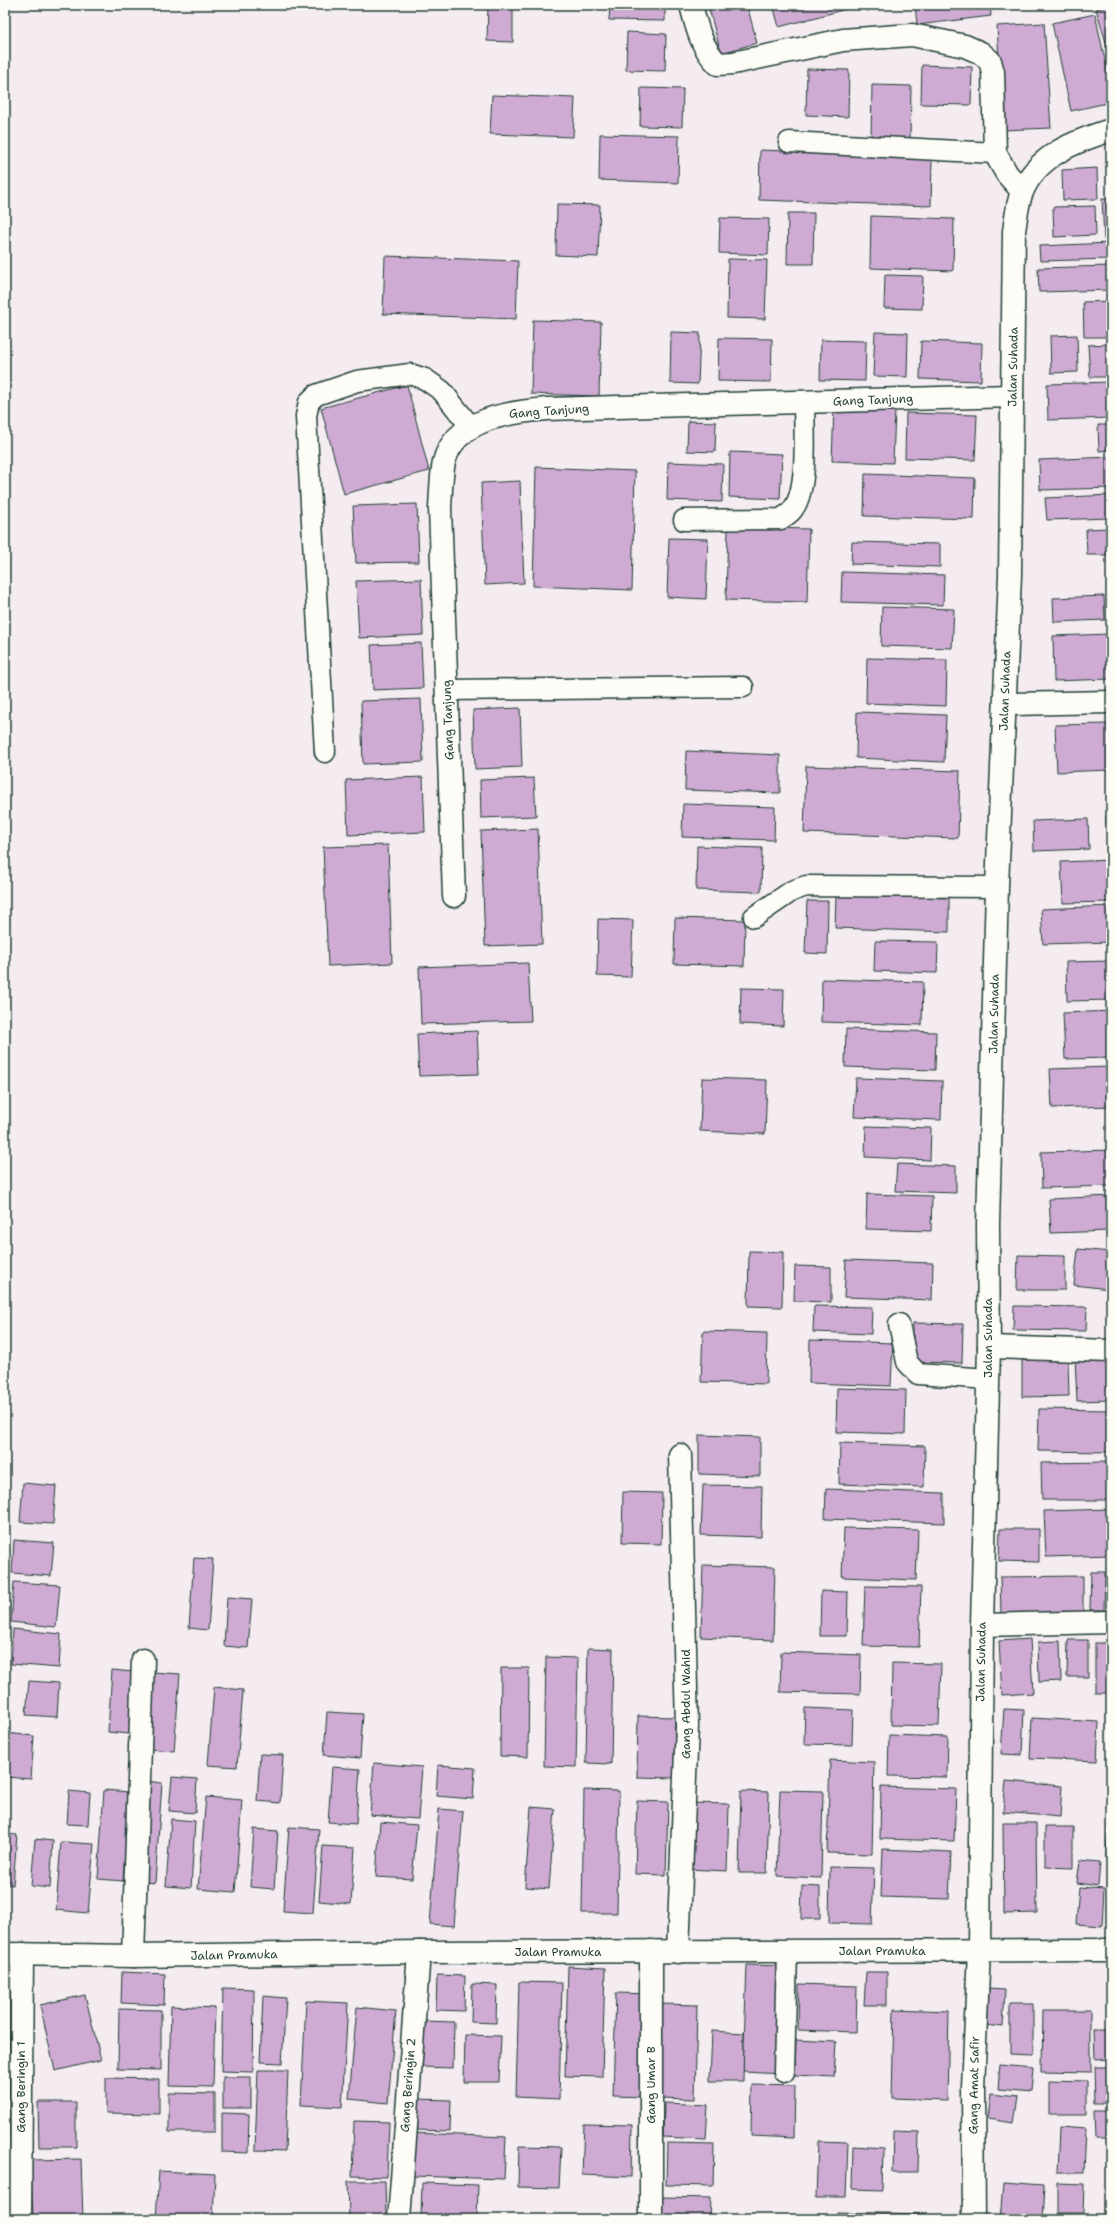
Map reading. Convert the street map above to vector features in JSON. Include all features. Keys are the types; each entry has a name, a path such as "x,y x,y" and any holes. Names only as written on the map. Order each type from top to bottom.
{"street":[{"path":"691,5 700,38 708,54 718,64 733,64 843,40 912,35 965,46 981,53 990,61 993,72 995,153 1007,174 1022,191"},
{"name":"Jalan Suhada","path":"979,1950 982,1626 989,1347 988,1224 996,886 1010,575 1014,231 1022,191 1044,161 1079,140 1111,130"},
{"name":"Gang Tanjung","path":"454,896 440,508 445,460 455,442 471,427 499,415 547,409 1012,396"},
{"path":"1004,704 1111,702"},
{"path":"989,1347 1111,1351"},
{"name":"Gang Abdul Wahid","path":"678,1952 687,1726 680,1455"},
{"path":"982,1626 1111,1622"},
{"path":"133,1956 143,1660"},
{"name":"Gang Amat Safir","path":"974,2219 973,2088 979,1950"},
{"name":"Jalan Pramuka","path":"13,1954 133,1956 419,1952 1111,1950"},
{"name":"Gang Umar B","path":"651,1951 652,2219"},
{"name":"Gang Beringin 2","path":"399,2219 419,1952"},
{"name":"Gang Beringin 1","path":"13,1954 20,2219"}],"lane":[{"path":"789,142 995,153"},
{"path":"325,752 306,416 309,402 316,395 358,381 410,374 425,379 442,391 471,427"},
{"path":"684,520 782,519 793,511 798,502 803,485 804,402"},
{"path":"447,690 743,687"},
{"path":"754,917 792,890 806,886 996,886"},
{"path":"899,1324 907,1362 918,1374 988,1379"},
{"path":"784,2072 787,1951"}],"building":[{"path":"488,5 513,5 513,42 487,41"},
{"path":"610,5 665,5 665,21 609,20"},
{"path":"708,5 747,5 757,43 721,53"},
{"path":"773,5 849,5 850,8 779,27"},
{"path":"865,5 890,5 867,11"},
{"path":"915,5 990,5 991,16 917,25"},
{"path":"1111,5 1111,59 1096,9"},
{"path":"1095,14 1111,88 1111,102 1071,111 1052,23"},
{"path":"1044,23 1051,128 1003,130 997,26"},
{"path":"627,32 666,34 665,71 626,70"},
{"path":"922,65 972,67 971,105 921,104"},
{"path":"807,69 849,70 848,117 806,115"},
{"path":"872,85 911,86 910,141 871,139"},
{"path":"641,88 683,89 682,127 640,126"},
{"path":"492,95 575,98 573,137 490,134"},
{"path":"600,134 679,136 678,183 599,180"},
{"path":"760,150 932,157 931,206 759,200"},
{"path":"1097,168 1098,199 1063,200 1062,170"},
{"path":"1102,199 1111,199 1111,238 1104,239"},
{"path":"557,204 600,205 598,257 556,255"},
{"path":"1095,206 1096,235 1054,237 1053,207"},
{"path":"788,213 814,213 813,264 787,264"},
{"path":"871,216 954,219 953,271 870,268"},
{"path":"720,218 769,219 768,255 719,253"},
{"path":"1111,243 1111,259 1040,261 1039,246"},
{"path":"385,256 518,261 516,319 383,314"},
{"path":"728,259 767,260 765,319 727,318"},
{"path":"1111,266 1111,290 1039,292 1038,268"},
{"path":"885,275 923,276 922,309 884,308"},
{"path":"1111,301 1111,337 1084,337 1083,302"},
{"path":"533,320 601,322 599,396 531,394"},
{"path":"671,332 700,333 698,384 670,383"},
{"path":"875,332 908,333 907,377 873,376"},
{"path":"1077,335 1078,372 1051,373 1050,336"},
{"path":"719,338 772,339 771,382 718,381"},
{"path":"821,340 866,341 865,381 820,380"},
{"path":"921,341 982,343 981,381 920,379"},
{"path":"1111,344 1111,377 1090,377 1088,345"},
{"path":"1111,382 1111,418 1048,420 1047,384"},
{"path":"407,385 429,471 344,494 321,408"},
{"path":"834,407 895,409 893,463 832,461"},
{"path":"906,413 977,415 975,460 905,458"},
{"path":"688,421 716,422 715,452 687,451"},
{"path":"1098,425 1111,425 1111,450 1099,451"},
{"path":"730,452 782,454 780,499 729,497"},
{"path":"1111,457 1111,488 1040,490 1039,460"},
{"path":"668,462 723,464 722,502 667,500"},
{"path":"536,467 635,471 632,590 533,586"},
{"path":"865,474 975,478 974,519 864,516"},
{"path":"520,481 524,583 485,585 481,483"},
{"path":"1111,495 1111,518 1047,520 1045,498"},
{"path":"417,504 419,562 356,563 353,506"},
{"path":"728,527 809,529 807,602 726,600"},
{"path":"1111,528 1111,555 1087,555 1086,529"},
{"path":"669,538 708,539 706,599 667,597"},
{"path":"852,542 940,544 940,567 851,564"},
{"path":"842,572 944,575 943,605 841,602"},
{"path":"421,579 423,635 359,638 356,581"},
{"path":"1104,596 1105,620 1054,622 1053,598"},
{"path":"882,607 954,609 952,648 881,646"},
{"path":"1111,634 1111,679 1054,681 1053,636"},
{"path":"421,643 423,688 373,690 371,645"},
{"path":"867,658 947,660 946,706 866,703"},
{"path":"421,699 423,762 363,764 361,701"},
{"path":"520,708 522,767 475,769 473,710"},
{"path":"857,712 946,715 944,762 856,758"},
{"path":"1111,724 1111,770 1057,772 1055,725"},
{"path":"686,751 780,755 780,793 685,790"},
{"path":"806,766 960,771 958,838 804,833"},
{"path":"423,777 425,832 348,835 346,780"},
{"path":"534,778 536,816 481,818 480,780"},
{"path":"683,804 775,807 774,840 682,837"},
{"path":"1111,815 1111,849 1107,849 1106,816"},
{"path":"1088,819 1089,849 1034,851 1033,821"},
{"path":"538,829 542,944 485,946 481,831"},
{"path":"388,845 392,963 328,966 323,847"},
{"path":"697,846 762,848 761,892 696,890"},
{"path":"1111,860 1111,902 1063,903 1061,862"},
{"path":"836,894 949,898 949,932 835,928"},
{"path":"807,901 828,901 827,954 805,953"},
{"path":"1111,906 1111,942 1043,944 1041,909"},
{"path":"675,918 745,920 744,966 674,964"},
{"path":"598,919 633,920 631,977 597,976"},
{"path":"875,941 938,942 937,973 874,971"},
{"path":"1111,961 1111,1000 1067,1001 1066,962"},
{"path":"528,963 531,1021 421,1024 419,967"},
{"path":"822,979 923,982 922,1025 821,1022"},
{"path":"741,988 784,989 783,1026 740,1024"},
{"path":"1111,1011 1111,1058 1065,1059 1063,1013"},
{"path":"846,1029 936,1032 935,1070 845,1067"},
{"path":"477,1031 479,1074 419,1076 417,1034"},
{"path":"1111,1067 1111,1106 1052,1108 1050,1069"},
{"path":"702,1078 767,1080 765,1134 700,1131"},
{"path":"856,1078 942,1081 941,1120 854,1117"},
{"path":"866,1126 931,1128 930,1160 865,1157"},
{"path":"1111,1150 1111,1186 1042,1188 1041,1152"},
{"path":"897,1164 956,1166 956,1193 895,1191"},
{"path":"867,1194 932,1196 931,1231 866,1229"},
{"path":"1111,1196 1111,1231 1051,1233 1049,1199"},
{"path":"1078,1249 1111,1252 1109,1289 1074,1285"},
{"path":"749,1251 783,1252 782,1307 748,1306"},
{"path":"1018,1255 1065,1256 1065,1290 1017,1290"},
{"path":"846,1260 933,1263 932,1300 844,1297"},
{"path":"795,1266 831,1267 831,1302 794,1301"},
{"path":"814,1306 872,1307 871,1334 813,1332"},
{"path":"1014,1306 1087,1307 1086,1331 1013,1330"},
{"path":"913,1323 963,1324 962,1363 913,1362"},
{"path":"703,1331 767,1333 766,1384 701,1382"},
{"path":"810,1340 893,1343 891,1386 809,1383"},
{"path":"1111,1356 1111,1400 1077,1401 1075,1357"},
{"path":"1022,1360 1068,1360 1069,1396 1022,1397"},
{"path":"837,1388 906,1390 905,1434 836,1432"},
{"path":"1039,1409 1111,1410 1111,1452 1038,1451"},
{"path":"699,1435 760,1437 760,1476 699,1474"},
{"path":"840,1443 925,1446 924,1487 839,1484"},
{"path":"1111,1462 1111,1500 1042,1500 1041,1463"},
{"path":"23,1483 56,1486 53,1524 20,1522"},
{"path":"703,1485 762,1486 761,1537 701,1535"},
{"path":"826,1489 944,1493 944,1523 825,1519"},
{"path":"623,1492 662,1493 661,1544 622,1543"},
{"path":"1111,1509 1111,1555 1046,1557 1044,1511"},
{"path":"844,1528 918,1530 916,1580 842,1577"},
{"path":"1000,1529 1039,1529 1039,1562 999,1561"},
{"path":"14,1540 54,1543 51,1576 12,1573"},
{"path":"194,1558 213,1559 208,1630 189,1628"},
{"path":"703,1565 775,1567 773,1640 701,1637"},
{"path":"1091,1572 1105,1572 1104,1610 1090,1610"},
{"path":"1083,1576 1083,1613 1001,1614 1000,1577"},
{"path":"14,1582 60,1585 56,1627 11,1622"},
{"path":"865,1586 921,1587 919,1647 863,1646"},
{"path":"821,1591 848,1592 847,1636 820,1636"},
{"path":"227,1597 252,1599 248,1648 224,1646"},
{"path":"13,1629 61,1634 59,1668 11,1664"},
{"path":"1030,1639 1033,1693 1002,1695 999,1641"},
{"path":"1068,1640 1088,1640 1088,1677 1067,1677"},
{"path":"1060,1641 1061,1681 1039,1682 1038,1642"},
{"path":"1095,1643 1111,1643 1111,1693 1095,1693"},
{"path":"588,1648 613,1649 611,1764 586,1763"},
{"path":"781,1652 861,1655 860,1694 780,1692"},
{"path":"546,1657 578,1658 576,1767 544,1766"},
{"path":"892,1663 941,1664 939,1726 891,1725"},
{"path":"501,1668 529,1668 528,1757 500,1756"},
{"path":"112,1670 133,1672 129,1734 108,1732"},
{"path":"153,1672 180,1674 174,1751 148,1749"},
{"path":"29,1681 59,1683 57,1717 26,1715"},
{"path":"214,1687 243,1690 237,1767 208,1765"},
{"path":"805,1708 853,1710 852,1745 804,1744"},
{"path":"1004,1709 1024,1710 1022,1755 1001,1754"},
{"path":"327,1712 363,1714 360,1758 324,1755"},
{"path":"638,1716 675,1717 674,1778 637,1777"},
{"path":"1032,1718 1099,1722 1097,1761 1030,1758"},
{"path":"5,1733 34,1736 31,1779 5,1777"},
{"path":"889,1735 948,1737 947,1777 888,1776"},
{"path":"260,1754 283,1755 280,1803 257,1801"},
{"path":"830,1760 874,1762 872,1854 827,1853"},
{"path":"374,1763 422,1767 418,1819 370,1815"},
{"path":"438,1765 475,1768 473,1799 436,1796"},
{"path":"332,1767 360,1769 356,1824 328,1822"},
{"path":"172,1777 197,1779 195,1813 169,1811"},
{"path":"146,1781 162,1783 155,1883 139,1881"},
{"path":"1006,1781 1062,1786 1060,1817 1003,1812"},
{"path":"881,1787 956,1789 954,1841 880,1839"},
{"path":"104,1790 129,1792 123,1881 98,1879"},
{"path":"584,1790 619,1791 617,1913 582,1913"},
{"path":"780,1790 823,1791 821,1878 777,1876"},
{"path":"69,1791 90,1793 88,1825 67,1824"},
{"path":"741,1791 769,1792 767,1873 739,1873"},
{"path":"206,1797 242,1800 235,1892 198,1889"},
{"path":"637,1801 668,1802 666,1875 635,1874"},
{"path":"689,1803 729,1804 727,1871 687,1869"},
{"path":"531,1807 555,1809 549,1889 525,1887"},
{"path":"439,1809 463,1811 454,1926 430,1924"},
{"path":"171,1819 195,1821 191,1888 166,1886"},
{"path":"380,1822 417,1825 412,1879 376,1877"},
{"path":"1003,1823 1036,1823 1037,1913 1004,1914"},
{"path":"1108,1824 1111,1825 1111,1858 1106,1858"},
{"path":"289,1827 319,1829 313,1913 283,1911"},
{"path":"1045,1827 1073,1827 1073,1868 1045,1867"},
{"path":"254,1829 278,1831 274,1889 250,1887"},
{"path":"5,1834 17,1835 13,1885 5,1884"},
{"path":"35,1839 53,1841 50,1888 31,1886"},
{"path":"61,1842 94,1844 88,1913 56,1910"},
{"path":"323,1846 355,1848 351,1904 319,1901"},
{"path":"883,1849 951,1852 949,1899 881,1897"},
{"path":"1080,1860 1100,1862 1098,1886 1077,1883"},
{"path":"830,1867 874,1868 872,1924 829,1923"},
{"path":"802,1886 820,1887 820,1919 801,1919"},
{"path":"1079,1887 1104,1889 1102,1926 1076,1924"},
{"path":"747,1965 785,1966 782,2073 743,2071"},
{"path":"568,1966 605,1968 602,2077 565,2076"},
{"path":"122,1972 165,1974 164,2005 121,2003"},
{"path":"866,1972 887,1972 887,2005 864,2005"},
{"path":"437,1975 465,1976 464,2011 436,2010"},
{"path":"519,1982 562,1983 559,2099 516,2097"},
{"path":"472,1984 497,1985 496,2023 471,2022"},
{"path":"799,1984 857,1986 856,2032 798,2030"},
{"path":"223,1988 254,1989 253,2072 221,2071"},
{"path":"988,1989 1005,1990 1003,2027 985,2025"},
{"path":"616,1993 648,1994 645,2097 613,2096"},
{"path":"85,1995 101,2060 55,2071 40,2005"},
{"path":"263,1996 286,1998 282,2063 260,2062"},
{"path":"306,2001 348,2003 342,2107 301,2105"},
{"path":"1010,2003 1033,2003 1033,2054 1010,2053"},
{"path":"659,2004 697,2005 695,2099 656,2098"},
{"path":"171,2006 215,2008 213,2087 169,2086"},
{"path":"357,2007 396,2011 388,2103 349,2099"},
{"path":"119,2009 161,2010 161,2070 118,2069"},
{"path":"894,2009 949,2011 947,2100 892,2098"},
{"path":"1043,2010 1090,2010 1090,2072 1042,2071"},
{"path":"422,2021 454,2022 453,2068 420,2067"},
{"path":"6,2028 8,2097 5,2097"},
{"path":"1094,2028 1111,2028 1111,2059 1095,2060"},
{"path":"712,2031 744,2033 743,2081 710,2081"},
{"path":"465,2035 501,2036 499,2082 464,2082"},
{"path":"796,2040 836,2042 834,2077 795,2075"},
{"path":"1000,2065 1034,2068 1032,2092 998,2089"},
{"path":"1094,2067 1111,2067 1111,2103 1095,2103"},
{"path":"258,2070 288,2070 285,2151 255,2150"},
{"path":"223,2077 251,2077 251,2108 223,2108"},
{"path":"106,2078 159,2079 159,2114 106,2113"},
{"path":"1048,2080 1087,2081 1087,2114 1048,2114"},
{"path":"752,2085 795,2086 794,2138 751,2136"},
{"path":"169,2093 215,2094 215,2132 169,2132"},
{"path":"990,2094 1018,2097 1014,2123 987,2119"},
{"path":"417,2099 451,2100 450,2131 416,2130"},
{"path":"38,2102 76,2102 76,2147 39,2147"},
{"path":"664,2103 708,2105 706,2139 663,2137"},
{"path":"1095,2110 1111,2110 1111,2137 1096,2137"},
{"path":"222,2113 249,2114 248,2153 222,2152"},
{"path":"354,2121 389,2122 387,2177 352,2176"},
{"path":"584,2124 632,2125 631,2177 582,2175"},
{"path":"1059,2127 1086,2129 1084,2172 1057,2172"},
{"path":"894,2131 919,2132 918,2172 893,2172"},
{"path":"411,2133 506,2137 504,2179 410,2176"},
{"path":"818,2141 848,2142 846,2197 816,2197"},
{"path":"667,2143 714,2144 713,2186 666,2185"},
{"path":"519,2146 561,2147 559,2188 518,2187"},
{"path":"853,2146 883,2148 882,2190 852,2189"},
{"path":"81,2159 83,2219 33,2219 31,2160"},
{"path":"159,2171 215,2174 213,2219 156,2219"},
{"path":"348,2181 385,2181 386,2219 349,2219"},
{"path":"422,2183 478,2185 477,2219 421,2219"},
{"path":"1003,2184 1044,2187 1042,2219 1000,2219"},
{"path":"1057,2184 1084,2185 1083,2213 1057,2213"},
{"path":"662,2197 711,2198 710,2219 661,2219"},
{"path":"837,2212 926,2214 925,2219 836,2219"}]}
